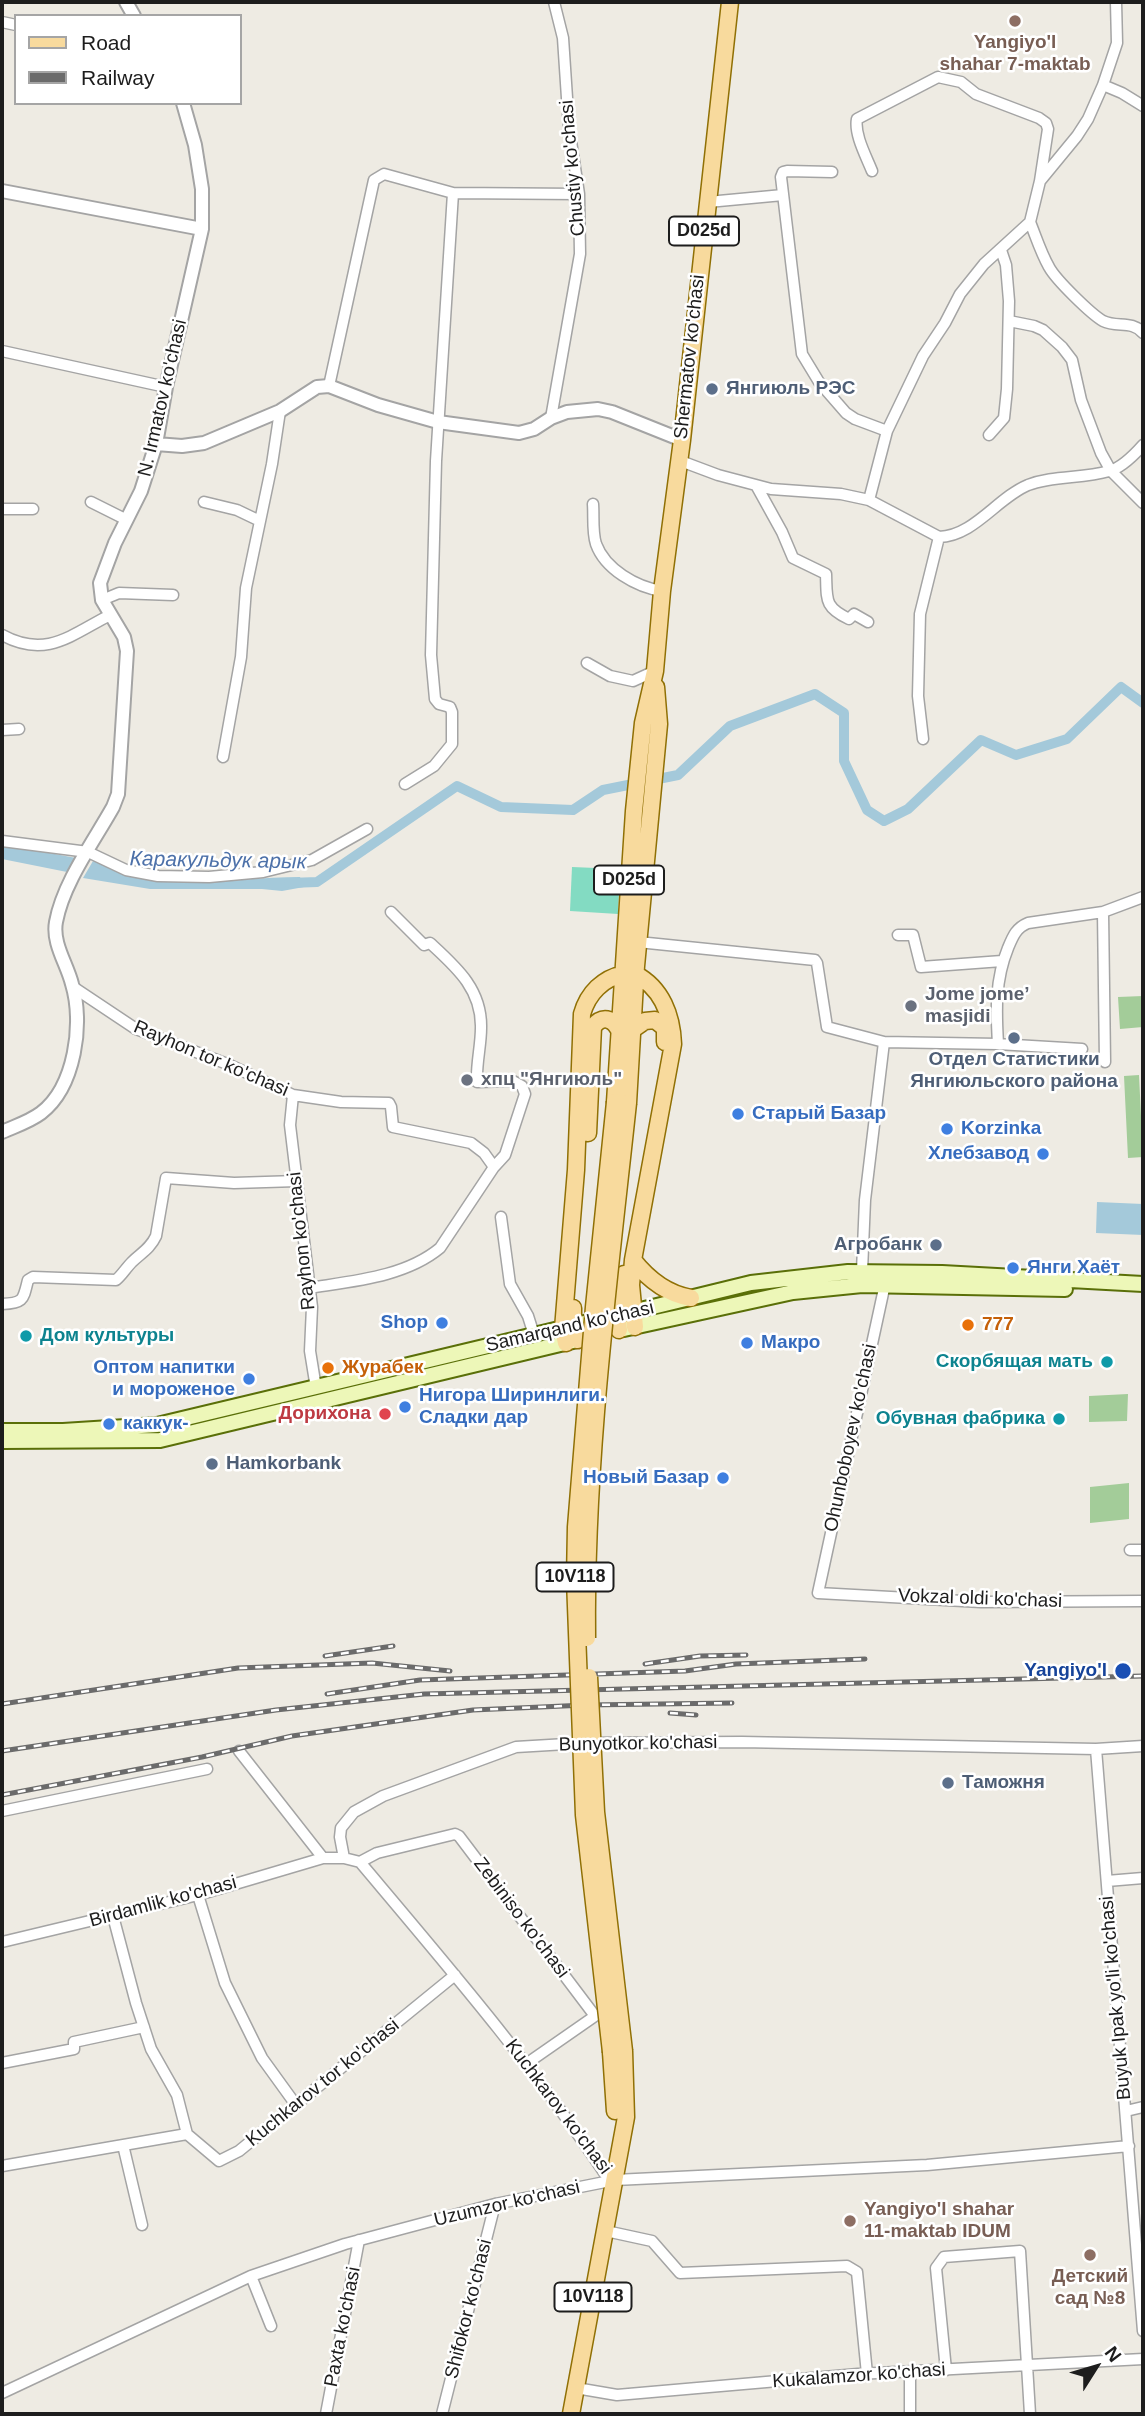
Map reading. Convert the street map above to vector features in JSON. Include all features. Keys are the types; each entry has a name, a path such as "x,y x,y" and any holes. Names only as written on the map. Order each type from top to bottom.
{"main road":[{"name":"Shermatov ko'chasi","path":"641,815 662,590 682,440 730,2"},
{"name":"D025d","path":"630,974 638,943 641,815"},
{"name":"D025d","path":"630,974 641,815"},
{"name":"10V118","path":"615,2180 617,2052 584,1815 575,1580 576,1527 594,1307 621,1102 630,974"},
{"path":"570,1334 582,1014 587,1001 600,985 609,978 630,974 647,982 664,1003 671,1023 673,1044 634,1260 626,1321"},
{"path":"570,1334 587,1158 593,1027 597,1021 605,1019 626,1030 654,1020 663,1026 666,1036 656,1101 638,1184 626,1321"},
{"path":"634,1260 654,1282 680,1296 691,1298"},
{"name":"Samarqand ko'chasi","path":"626,1321 691,1298 751,1283 862,1271 1143,1284"},
{"name":"Samarqand ko'chasi","path":"2,1441 160,1440 570,1334 626,1321 793,1293 885,1284 1143,1292"},
{"name":"Samarqand ko'chasi","path":"2,1431 63,1431 157,1425 316,1388 535,1343"},
{"name":"Kuchkarov ko'chasi","path":"571,2414 615,2180"}],"street":[{"name":"Chustiy ko'chasi","path":"551,418 579,254 579,194 569,128 563,38 554,2"},
{"path":"1040,181 1077,136 1103,85 1117,43 1116,2"},
{"path":"869,500 887,431 923,356 960,294 985,264 1030,222 1048,129 1040,118 976,94 961,82 938,76 857,118 855,124 872,171"},
{"path":"1103,85 1143,106"},
{"name":"N. Irmatov ko'chasi","path":"102,600 100,583 106,564 125,519 141,491 156,444 166,387 202,229 202,189 195,145 184,105"},
{"path":"832,172 785,171 781,177 803,354 819,382 846,413 887,431"},
{"path":"329,386 374,180 384,174 453,192 579,194"},
{"path":"2,191 202,229"},
{"path":"405,784 434,766 452,744 452,712 450,707 439,704 435,699 432,655 438,422 453,192"},
{"path":"708,202 783,195"},
{"path":"1030,222 1050,269 1086,307 1102,320 1114,325 1134,325 1143,332"},
{"path":"989,435 1000,424 1005,412 1009,321 1006,265 1001,250"},
{"path":"1009,321 1042,330 1072,360 1085,410 1101,453 1111,471 1143,503"},
{"path":"2,351 166,387"},
{"path":"156,444 182,446 204,443 280,411 317,387 329,386 378,405 438,422 519,433 534,429 567,412 598,409 682,440"},
{"path":"223,757 241,657 246,588 280,411"},
{"path":"678,460 718,475 771,489 841,494 869,500 940,537 949,537 1027,486 1046,480 1111,471 1143,446"},
{"path":"756,485 793,558 826,574 827,602 833,611 849,619 853,614 868,622"},
{"path":"91,502 125,519"},
{"path":"204,502 237,510 260,521"},
{"path":"593,504 595,542 606,563 628,578 662,590"},
{"path":"2,509 33,509"},
{"path":"923,739 918,696 920,614 940,537"},
{"path":"2,1132 41,1113 53,1101 72,1064 78,1021 74,986 55,936 56,923 70,883 118,794 127,651 124,636 102,600 120,593 173,595"},
{"path":"2,635 24,644 44,646 60,641 110,615"},
{"path":"587,663 610,676 633,681 655,671"},
{"path":"2,730 19,729"},
{"path":"2,841 88,852 126,870 158,876 209,877 300,867 366,829"},
{"path":"998,1044 995,1000 1002,961 1014,934 1023,925 1103,912 1143,897"},
{"path":"309,1288 400,1270 430,1257 447,1239 494,1167 501,1161 509,1146 525,1094 522,1086 513,1081 477,1082 481,1018 473,988 464,975 430,943 424,945 391,912"},
{"path":"1103,912 1105,1062"},
{"path":"898,935 913,935 921,967 1002,961"},
{"path":"638,943 815,960 827,1027 884,1042 1082,1049"},
{"name":"Rayhon tor ko'chasi","path":"74,986 136,1029 230,1065 293,1095 341,1102 389,1103 393,1127 471,1143 484,1153 494,1167"},
{"path":"862,1271 864,1200 884,1042"},
{"name":"Rayhon ko'chasi","path":"293,1095 290,1125 312,1307 310,1351 316,1388"},
{"path":"2,1304 20,1302 24,1298 28,1280 33,1276 120,1278 152,1244 156,1236 166,1178 234,1183 297,1181"},
{"path":"500,1217 510,1284 528,1316 535,1343"},
{"name":"Ohunboboyev ko'chasi","path":"818,1593 885,1284"},
{"path":"1130,1550 1143,1550"},
{"name":"Vokzal oldi ko'chasi","path":"818,1593 981,1602 1143,1601"},
{"name":"Bunyotkor ko'chasi","path":"344,1858 341,1828 354,1812 383,1796 516,1747 583,1743 742,1742 1096,1749 1143,1746"},
{"name":"Buyuk Ipak yo'li ko'chasi","path":"1096,1749 1129,2146 1138,2202 1143,2331"},
{"path":"239,1751 323,1858 344,1858 360,1862"},
{"path":"2,1811 207,1769"},
{"name":"Zebiniso ko'chasi","path":"360,1862 377,1853 455,1834 459,1836 595,2016 526,2064"},
{"name":"Birdamlik ko'chasi","path":"2,1942 198,1895 323,1858"},
{"name":"Kuchkarov ko'chasi","path":"360,1862 455,1975 564,2112 605,2174 615,2180"},
{"path":"1107,1881 1143,1878"},
{"path":"198,1895 225,1983 262,2058 296,2105"},
{"path":"2,2166 187,2134 177,2095 151,2049 113,1916"},
{"name":"Kuchkarov tor ko'chasi","path":"187,2134 219,2161 239,2151 455,1975"},
{"path":"2,2063 74,2049 74,2042 144,2027"},
{"path":"1126,2111 1143,2107"},
{"path":"124,2145 142,2225"},
{"name":"Uzumzor ko'chasi","path":"2,2393 251,2276 359,2240 495,2204 615,2180 928,2165 1129,2146"},
{"name":"Shifokor ko'chasi","path":"442,2414 495,2204"},
{"path":"606,2231 652,2241 680,2273 847,2266 854,2269 857,2272 867,2374"},
{"name":"Paxta ko'chasi","path":"326,2414 359,2240"},
{"path":"946,2370 936,2268 944,2257 1020,2251 1030,2414"},
{"path":"251,2276 271,2326"},
{"name":"Kukalamzor ko'chasi","path":"576,2388 617,2395 867,2374 1143,2359"},
{"path":"910,2372 910,2414"}],"green space":[{"path":"572,867 620,869 618,914 570,911"},
{"path":"1143,996 1143,1027 1120,1029 1118,997"},
{"path":"1139,1075 1143,1157 1128,1158 1124,1076"},
{"path":"1128,1394 1127,1421 1089,1422 1089,1396"},
{"path":"1129,1483 1129,1519 1090,1523 1090,1487"}],"water":[{"name":"Каракульдук арык","path":"2,844 76,858 67,872 2,859"},
{"name":"Каракульдук арык","path":"93,861 131,875 155,880 209,882 300,877 304,887 282,891 150,889 83,878"},
{"path":"1097,1202 1143,1204 1143,1235 1096,1233"}],"waterway":[{"name":"Каракульдук арык","path":"289,883 317,882 457,786 501,807 573,810 603,790 678,775 730,726 815,694 844,713 844,761 867,810 884,821 908,809 981,740 1016,755 1067,739 1121,687 1143,703"}],"railway":[{"path":"325,1656 393,1646"},
{"path":"645,1664 700,1656 746,1655"},
{"path":"327,1694 420,1680 685,1671 736,1664 865,1659"},
{"path":"2,1704 238,1668 372,1663 450,1671"},
{"path":"2,1751 276,1710 424,1694 1143,1676"},
{"path":"2,1795 202,1757 292,1736 473,1710 732,1703"},
{"path":"670,1713 696,1715"}],"place":[{"name":"Yangiyo'l shahar 7-maktab","path":"1015,21"},
{"name":"Янгиюль РЭС","path":"712,389"},
{"name":"Jome jome’ masjidi","path":"911,1006"},
{"name":"Отдел Статистики Янгиюльского района","path":"1014,1038"},
{"name":"хпц \"Янгиюль\"","path":"467,1080"},
{"name":"Cтарый Базар","path":"738,1114"},
{"name":"Korzinka","path":"947,1129"},
{"name":"Хлебзавод","path":"1043,1154"},
{"name":"Агробанк","path":"936,1245"},
{"name":"Янги Хаёт","path":"1013,1268"},
{"name":"Shop","path":"442,1323"},
{"name":"777","path":"968,1325"},
{"name":"Дом культуры","path":"26,1336"},
{"name":"Макро","path":"747,1343"},
{"name":"Скорбящая мать","path":"1107,1362"},
{"name":"Журабек","path":"328,1368"},
{"name":"Оптом напитки и мороженое","path":"249,1379"},
{"name":"Нигора Ширинлиги. Сладки дар","path":"405,1407"},
{"name":"Дорихона","path":"385,1414"},
{"name":"Обувная фабрика","path":"1059,1419"},
{"name":"каккук-","path":"109,1424"},
{"name":"Hamkorbank","path":"212,1464"},
{"name":"Новый Базар","path":"723,1478"},
{"name":"Yangiyo'l","path":"1123,1671"},
{"name":"Таможня","path":"948,1783"},
{"name":"Yangiyo'l shahar 11-maktab IDUM","path":"850,2221"},
{"name":"Детский сад №8","path":"1090,2255"}]}
